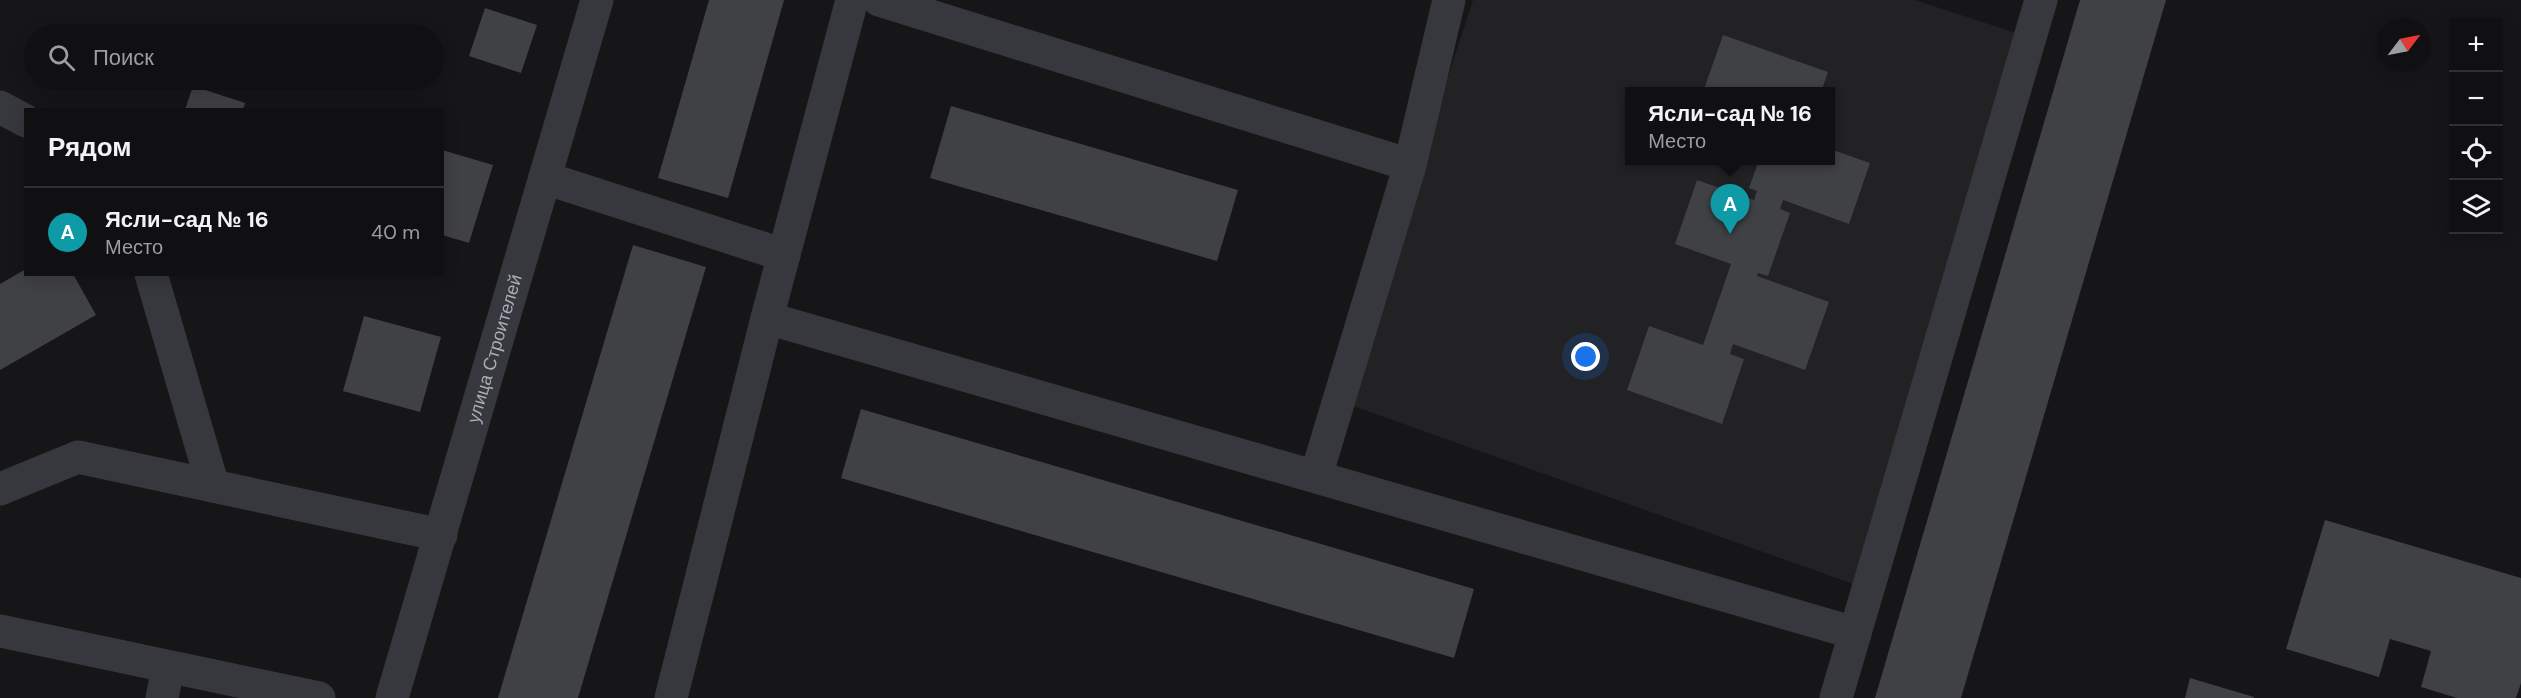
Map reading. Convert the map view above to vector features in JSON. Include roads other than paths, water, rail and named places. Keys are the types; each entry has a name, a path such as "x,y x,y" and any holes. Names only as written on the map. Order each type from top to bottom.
{"street":[{"name":"улица Строителей","path":"392,698 597,0"},
{"path":"671,698 767,318 852,0"},
{"path":"879,0 1410,165"},
{"path":"1316,476 1410,165 1449,0"},
{"path":"1836,698 2041,0"},
{"path":"0,107 24,120"},
{"path":"546,178 784,255"},
{"path":"152,276 213,486"},
{"path":"767,318 1855,633"},
{"path":"0,489 78,457 441,535"},
{"path":"0,631 165,683 319,698"}],"place":[{"name":"Ясли-сад № 16","path":"1730,234"}]}
